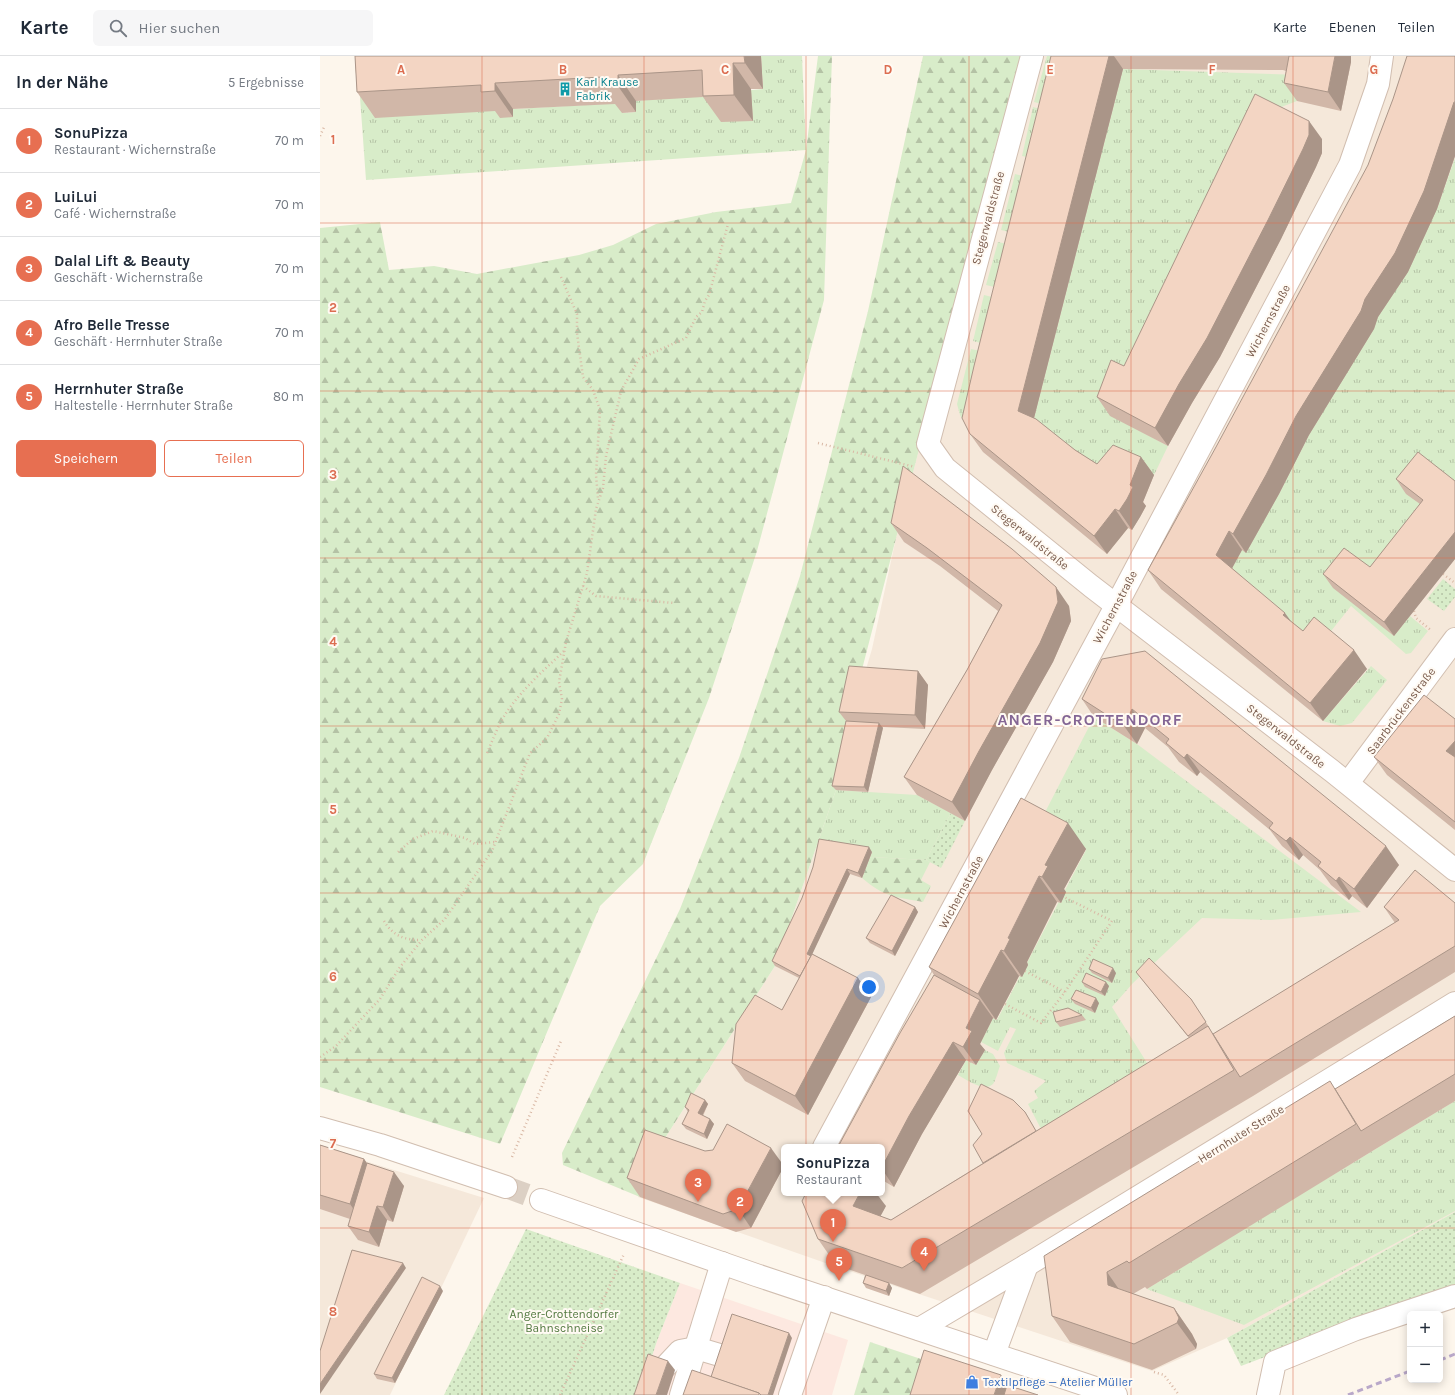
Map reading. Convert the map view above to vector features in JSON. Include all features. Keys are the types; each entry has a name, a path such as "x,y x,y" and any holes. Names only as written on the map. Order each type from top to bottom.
{"street":[{"name":"Stegerwaldstraße","path":"1032,56 928,444 945,468 1116,606 1348,784 1455,870"},
{"name":"Wichernstraße","path":"826,1144 1116,606 1350,165 1378,84 1382,56"},
{"name":"Saarbrückenstraße","path":"1348,784 1455,639"},
{"name":"Herrnhuter Straße","path":"919,1329 1027,1265 1455,1003"},
{"path":"320,1128 380,1145 506,1187"},
{"path":"541,1200 722,1263 1116,1395"},
{"path":"681,1395 722,1263"},
{"path":"994,1354 1027,1265"},
{"path":"1268,1395 1276,1362 1356,1329 1455,1296"},
{"path":"788,1383 824,1297"},
{"path":"665,1367 680,1351 696,1348 723,1356"}],"path":[{"path":"320,136 325,124"},
{"path":"320,1057 336,1046 376,1004 400,967 422,940 445,919 492,851 530,753 547,738 559,714 562,699 559,682 564,650 587,573 596,509 603,488 606,456 621,391 638,359 686,338 696,317 702,312 705,301 709,296 728,224"},
{"path":"561,277 577,314 577,333 583,377 593,390 600,410 596,475 599,501"},
{"path":"818,442 902,464"},
{"path":"1443,574 1455,583"},
{"path":"583,586 596,596 674,603"},
{"path":"487,753 510,707 564,650"},
{"path":"398,852 413,839 433,831 465,838 476,844 495,842"},
{"path":"1004,1004 1041,1023 1065,992 1112,921 1064,897"},
{"path":"384,921 389,930 407,940 422,940"},
{"path":"1026,971 1065,992"},
{"path":"512,1157 561,1041"},
{"path":"560,1395 617,1271 632,1232"},
{"path":"1154,1372 1164,1375 1179,1395"}],"shaded area":[{"path":"1021,56 1455,56 1455,1212 1227,1338 1152,1371 834,1266 638,1197 658,1149 775,966 836,790 849,726 872,649 896,538"},
{"path":"320,1147 484,1198 390,1395 320,1395"},
{"path":"680,1283 848,1340 832,1395 639,1395 657,1341"}],"green space":[{"path":"357,56 513,117 513,109 621,103 622,113 636,112 636,101 763,89 761,56 802,56 806,150 366,180"},
{"path":"818,56 832,56 824,300 757,551 709,698 643,864 600,906 500,1144 320,1087 320,228 380,222 389,270 434,266 477,274 579,255 613,245 656,224 716,212 791,203 806,150"},
{"path":"923,56 1021,56 859,681 836,790 775,966 658,1149 640,1197 563,1165 562,1153 680,909 739,758 800,576 868,311"},
{"path":"1047,56 1069,56 1057,108 1034,102"},
{"path":"1123,69 1302,75 1297,101 1268,112 1110,415 1168,446 1154,475 1126,463 1110,483 1031,430"},
{"path":"1033,107 1056,113 1032,158 1022,156"},
{"path":"1455,158 1455,487 1433,515 1394,636 1410,616 1428,631 1411,653 1406,654 1351,606 1316,650 1229,574 1242,550 1279,494 1309,435 1437,209"},
{"path":"1015,174 1039,180 1025,236 1001,230"},
{"path":"998,242 1022,247 1011,291 986,285"},
{"path":"984,295 1008,301 996,347 973,341"},
{"path":"971,349 994,354 964,422 957,404"},
{"path":"1443,579 1455,589 1455,597 1444,611 1427,599"},
{"path":"1371,666 1387,680 1352,723 1340,726 1323,721"},
{"path":"1094,717 1137,744 1361,912 1271,920 1202,918 1133,983 1112,1007 1159,1082 1051,1148 1028,1104 1038,1098 1034,1091 1046,1081 1007,1063 1004,1053 1016,1029 1010,1027 998,1051 981,1042 993,1018 997,1020 1086,850 1039,824"},
{"path":"836,790 917,795 951,813 926,860 870,857 872,852 822,844 816,848"},
{"path":"951,813 965,821 941,868 926,860"},
{"path":"870,857 926,860 930,862 921,880 931,886 923,902 884,893 862,878"},
{"path":"985,1050 993,1054 1000,1066 993,1084 985,1087 975,1084 958,1075 966,1060 976,1065"},
{"path":"1455,1101 1455,1211 1244,1325 1147,1289 1260,1219"},
{"path":"1455,1212 1455,1285 1241,1366 1227,1338"},
{"name":"Anger-Crottendorfer Bahnschneise","path":"526,1229 680,1283 657,1341 639,1395 444,1395"},
{"path":"870,1342 924,1360 914,1395 854,1395"}],"building":[{"path":"355,56 744,56 745,63 733,63 734,95 703,96 702,70 618,75 618,86 604,87 603,77 495,83 495,91 481,92 481,85 357,92"},
{"path":"1051,56 1109,56 1018,411 1036,419 1075,450 1097,464 1113,445 1141,457 1130,485 1133,487 1127,499 1119,511 1115,509 1094,536 970,434 962,418"},
{"path":"1289,56 1335,56 1328,92 1284,83"},
{"path":"1407,56 1455,56 1455,102 1424,191 1395,253 1365,299 1361,311 1296,416 1266,475 1233,534 1229,531 1216,555 1285,613 1283,615 1303,631 1314,617 1354,650 1310,703 1148,570 1368,165 1393,99"},
{"path":"1255,94 1309,121 1309,135 1268,220 1207,338 1179,384 1155,428 1097,397 1111,360 1124,366"},
{"path":"1418,452 1455,481 1455,532 1384,622 1323,574 1344,548 1370,567 1423,500 1396,479"},
{"path":"903,466 1012,549 1056,587 1058,602 1040,643 952,802 904,777 967,670 1002,605 927,548 891,523"},
{"path":"1145,651 1386,846 1354,889 1339,877 1336,881 1318,866 1321,862 1290,837 1286,841 1269,828 1273,823 1187,754 1184,758 1166,743 1169,739 1132,709 1124,726 1082,699 1102,659"},
{"path":"849,666 918,671 915,715 839,712"},
{"path":"1424,695 1455,719 1455,741 1446,751 1455,757 1455,822 1374,757"},
{"path":"846,721 879,723 864,787 832,786"},
{"path":"1021,798 1068,823 1045,865 1048,866 1042,877 1039,876 1008,938 1010,939 1004,951 1001,950 978,994 929,967"},
{"path":"819,839 869,847 858,873 847,869 807,954 811,956 800,976 772,961 802,898 813,867"},
{"path":"1415,870 1455,903 1455,946 1240,1077 1213,1034 1399,920 1384,907"},
{"path":"891,895 915,907 892,951 866,938"},
{"path":"812,954 858,978 795,1096 732,1063 736,1024 755,995 782,1010"},
{"path":"1149,958 1191,999 1206,1022 1188,1036 1136,972"},
{"path":"1093,959 1113,968 1108,978 1089,969"},
{"path":"1086,973 1106,982 1101,992 1082,982"},
{"path":"934,975 980,1000 966,1028 972,1031 963,1047 953,1042 909,1116 885,1161 885,1144 840,1144 900,1033"},
{"path":"1076,990 1096,998 1091,1008 1071,999"},
{"path":"1068,1008 1082,1015 1056,1022 1053,1012"},
{"path":"1455,1016 1455,1074 1361,1131 1335,1089"},
{"path":"1208,1026 1234,1070 902,1268 818,1239 802,1201 804,1196 858,1196 853,1206 891,1220"},
{"path":"1330,1081 1356,1124 1129,1263 1127,1261 1107,1272 1108,1285 1174,1308 1179,1318 1177,1323 1134,1344 1052,1316 1044,1256"},
{"path":"981,1084 1013,1100 1025,1112 1036,1131 983,1163 973,1145 982,1134 968,1111"},
{"path":"691,1093 705,1100 698,1113 710,1119 704,1134 682,1124 689,1110 685,1107"},
{"path":"727,1124 771,1148 738,1209 723,1214 627,1178 645,1130 705,1151 713,1150"},
{"path":"320,1145 364,1159 350,1204 320,1195"},
{"path":"367,1163 394,1172 383,1207 377,1206 369,1232 348,1226"},
{"path":"352,1250 403,1263 320,1384 320,1351"},
{"path":"866,1275 889,1283 886,1291 863,1283"},
{"path":"422,1277 440,1286 392,1378 374,1374"},
{"path":"732,1314 789,1333 768,1395 761,1395 759,1393 711,1377"},
{"path":"924,1350 1001,1375 994,1395 910,1395"},
{"path":"648,1354 668,1361 656,1395 634,1395"},
{"path":"692,1370 759,1393 759,1395 683,1395"},
{"path":"1007,1385 1038,1395 1004,1395"}],"tunnel":[{"path":"506,1187 541,1200"}],"railway":[{"path":"1443,1359 1455,1354"},
{"path":"1348,1395 1407,1372"}],"place":[{"name":"Karl Krause Fabrik","path":"565,89"},
{"name":"Dalal Lift & Beauty","path":"698,1202"},
{"name":"LuiLui","path":"740,1221"},
{"name":"SonuPizza","path":"833,1242"},
{"name":"Afro Belle Tresse","path":"924,1271"},
{"name":"Herrnhuter Straße","path":"839,1281"},
{"name":"Textilpflege — Atelier Müller","path":"972,1382"}],"district":[{"name":"ANGER-CROTTENDORF","path":"1090,719"}]}
